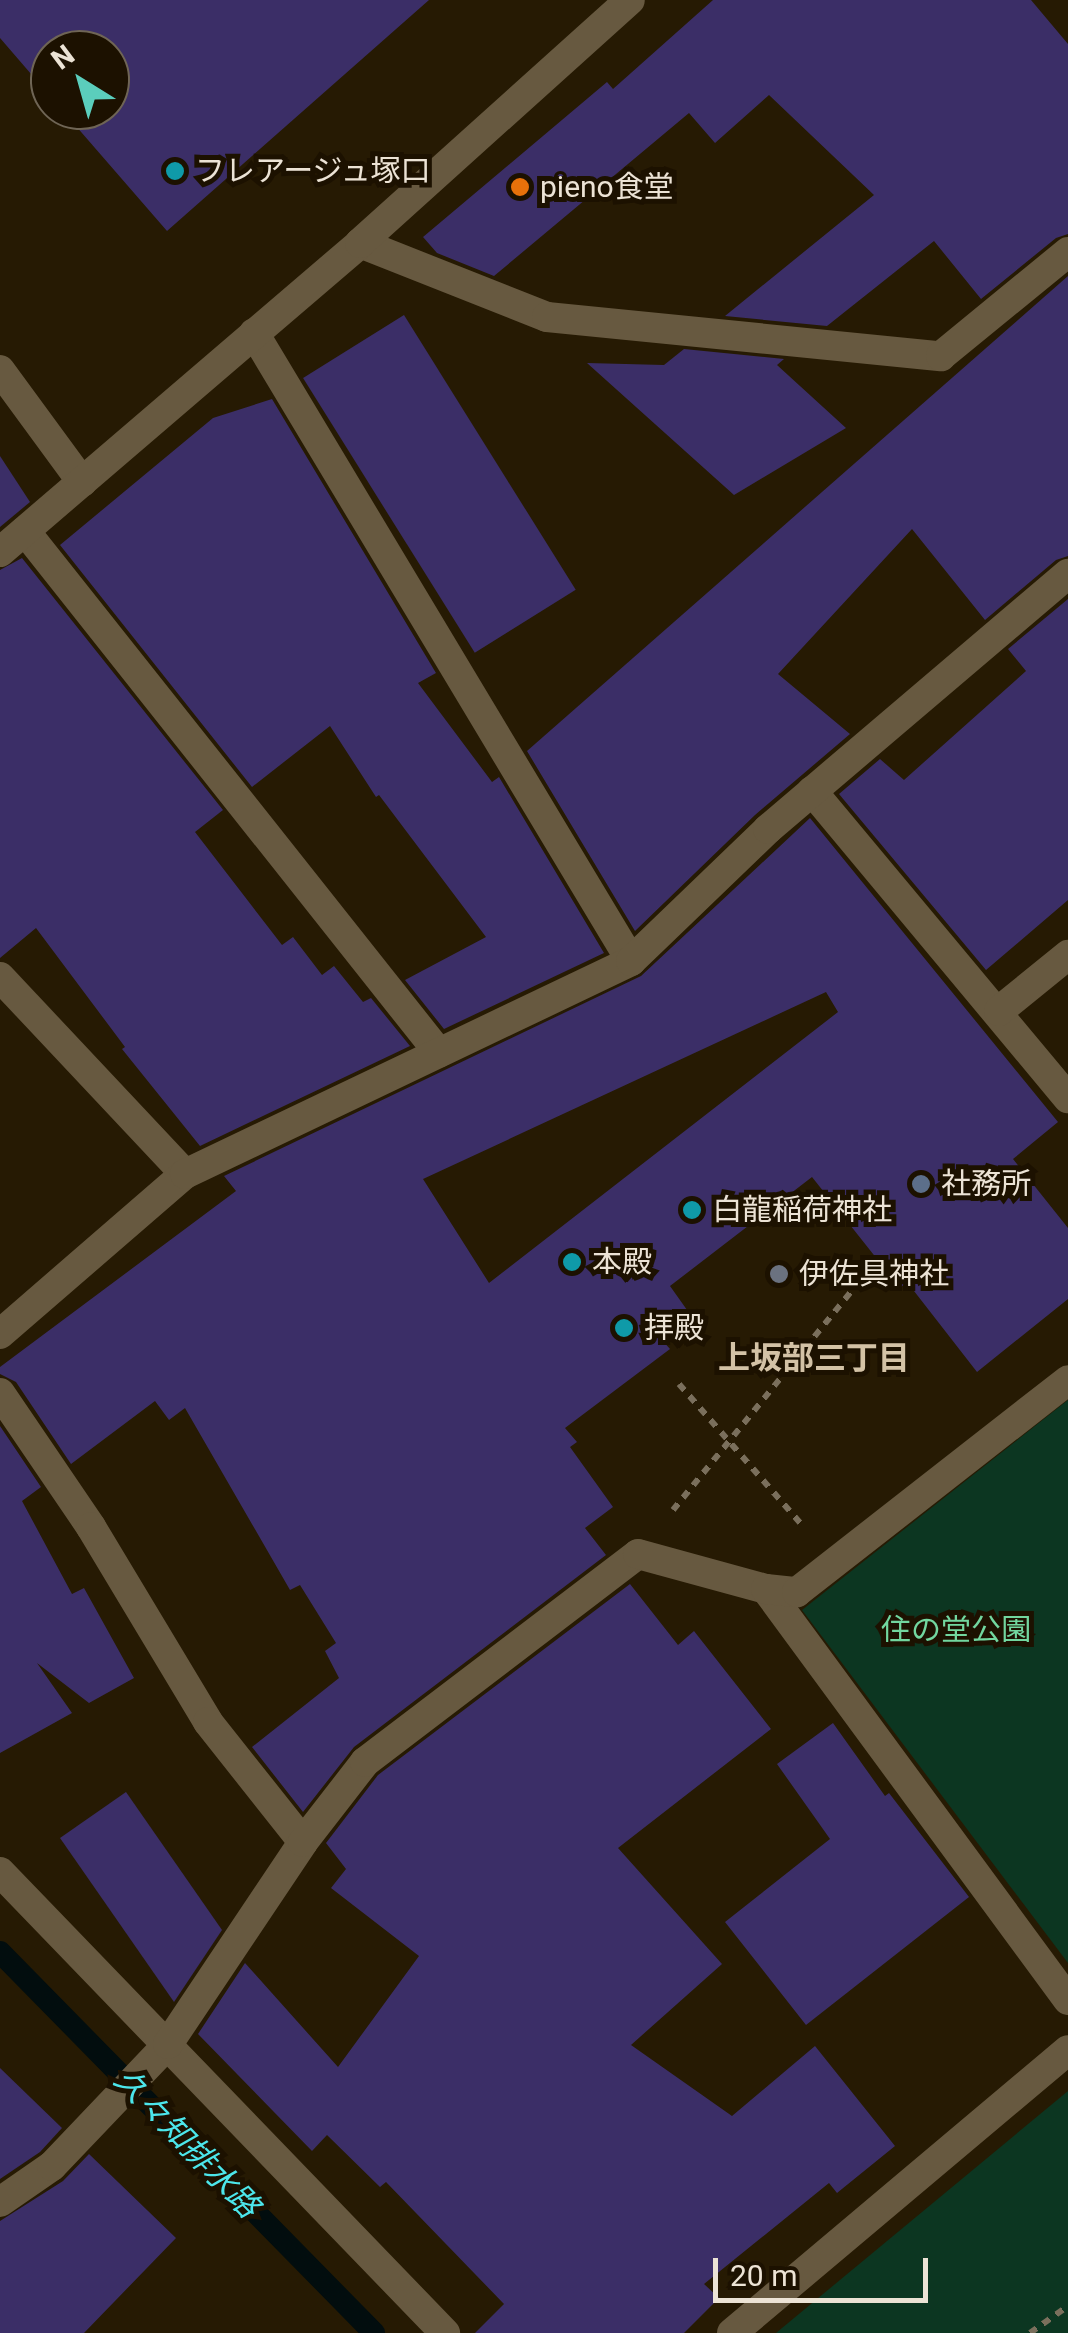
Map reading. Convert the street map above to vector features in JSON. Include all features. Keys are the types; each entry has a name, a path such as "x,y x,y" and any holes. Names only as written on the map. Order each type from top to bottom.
{"street":[{"path":"0,552 360,243 630,0"},
{"path":"360,243 546,317 941,356 1068,252"},
{"path":"254,333 631,961"},
{"path":"0,370 82,482"},
{"path":"25,531 439,1053"},
{"path":"0,1334 185,1174 631,961 812,791 1068,574"},
{"path":"812,791 1068,1098"},
{"path":"999,1011 1068,955"},
{"path":"0,977 185,1174"},
{"path":"0,2202 52,2166 168,2044 302,1842 366,1762 638,1554 766,1589 797,1592 1068,1380"},
{"path":"0,1393 91,1527 208,1722 302,1842"},
{"path":"766,1589 1068,2000"},
{"path":"0,1872 445,2333"},
{"path":"732,2333 1068,2050"}],"path":[{"path":"638,1554 864,1276"},
{"path":"680,1384 834,1563"},
{"path":"1030,2333 1068,2306"}],"green space":[{"name":"住の堂公園","path":"1068,1400 1068,1963 802,1610"},
{"path":"1068,2091 1068,2333 776,2333"}],"building":[{"name":"フレアージュ塚口","path":"0,0 429,0 167,231 79,130 130,130 130,30 30,30 30,73 0,38"},
{"path":"713,0 1031,0 1068,44 1068,234 1056,238 981,299 934,241 827,326 725,316 874,195 769,95 715,143 689,113 494,276 437,253 423,237 607,82 613,89"},
{"path":"1068,276 1068,556 1056,560 985,620 912,529 778,674 850,734 755,815 635,931 527,751"},
{"path":"404,315 576,590 475,653 303,378"},
{"path":"684,349 784,359 777,365 846,428 734,495 587,363 664,365"},
{"path":"272,399 436,673 418,683 492,782 499,777 604,953 444,1029 405,980 486,937 379,795 376,797 330,726 252,787 60,545 213,418"},
{"path":"0,456 30,502 0,527"},
{"path":"22,558 223,810 195,832 282,945 293,937 322,975 334,966 363,1002 371,998 410,1046 200,1146 122,1049 125,1047 36,928 0,958 0,570"},
{"path":"1068,599 1068,900 986,970 839,794 880,759 904,780 1026,671 1008,649"},
{"path":"810,818 1058,1122 1013,1159 1068,1228 1068,1299 977,1372 907,1282 900,1288 812,1177 670,1286 692,1317 662,1340 670,1349 565,1428 577,1442 570,1447 613,1507 585,1528 606,1555 354,1747 303,1812 252,1747 339,1678 325,1651 336,1643 300,1585 290,1590 185,1408 169,1420 155,1401 71,1464 16,1382 0,1374 0,1367 236,1191 224,1176 641,976","holes":["826,992 838,1012 489,1283 423,1179"]},
{"path":"0,1426 41,1487 22,1501 72,1594 84,1588 134,1678 89,1703 37,1663 72,1713 0,1753"},
{"path":"630,1584 678,1645 694,1631 771,1729 618,1848 722,1964 631,2045 732,2116 815,2046 895,2146 837,2193 829,2183 704,2284 719,2298 684,2333 475,2333 504,2304 386,2182 380,2187 327,2135 312,2151 198,2034 245,1963 338,2067 419,1956 331,1888 346,1869 326,1843 378,1775"},
{"path":"833,1723 885,1796 889,1793 969,1897 806,2025 725,1922 830,1839 777,1764"},
{"path":"126,1792 222,1930 174,2002 60,1838"},
{"path":"0,2068 62,2128 40,2152 0,2179"},
{"path":"89,2154 176,2238 84,2333 0,2333 0,2221 63,2181"}],"waterway":[{"name":"久々知排水路","path":"0,1952 374,2333"}],"place":[{"name":"フレアージュ塚口","path":"175,171"},
{"name":"pieno食堂","path":"520,187"},
{"name":"社務所","path":"921,1184"},
{"name":"白龍稲荷神社","path":"692,1210"},
{"name":"本殿","path":"572,1262"},
{"name":"伊佐具神社","path":"779,1274"},
{"name":"拝殿","path":"624,1328"}],"district":[{"name":"上坂部三丁目","path":"814,1358"}]}
